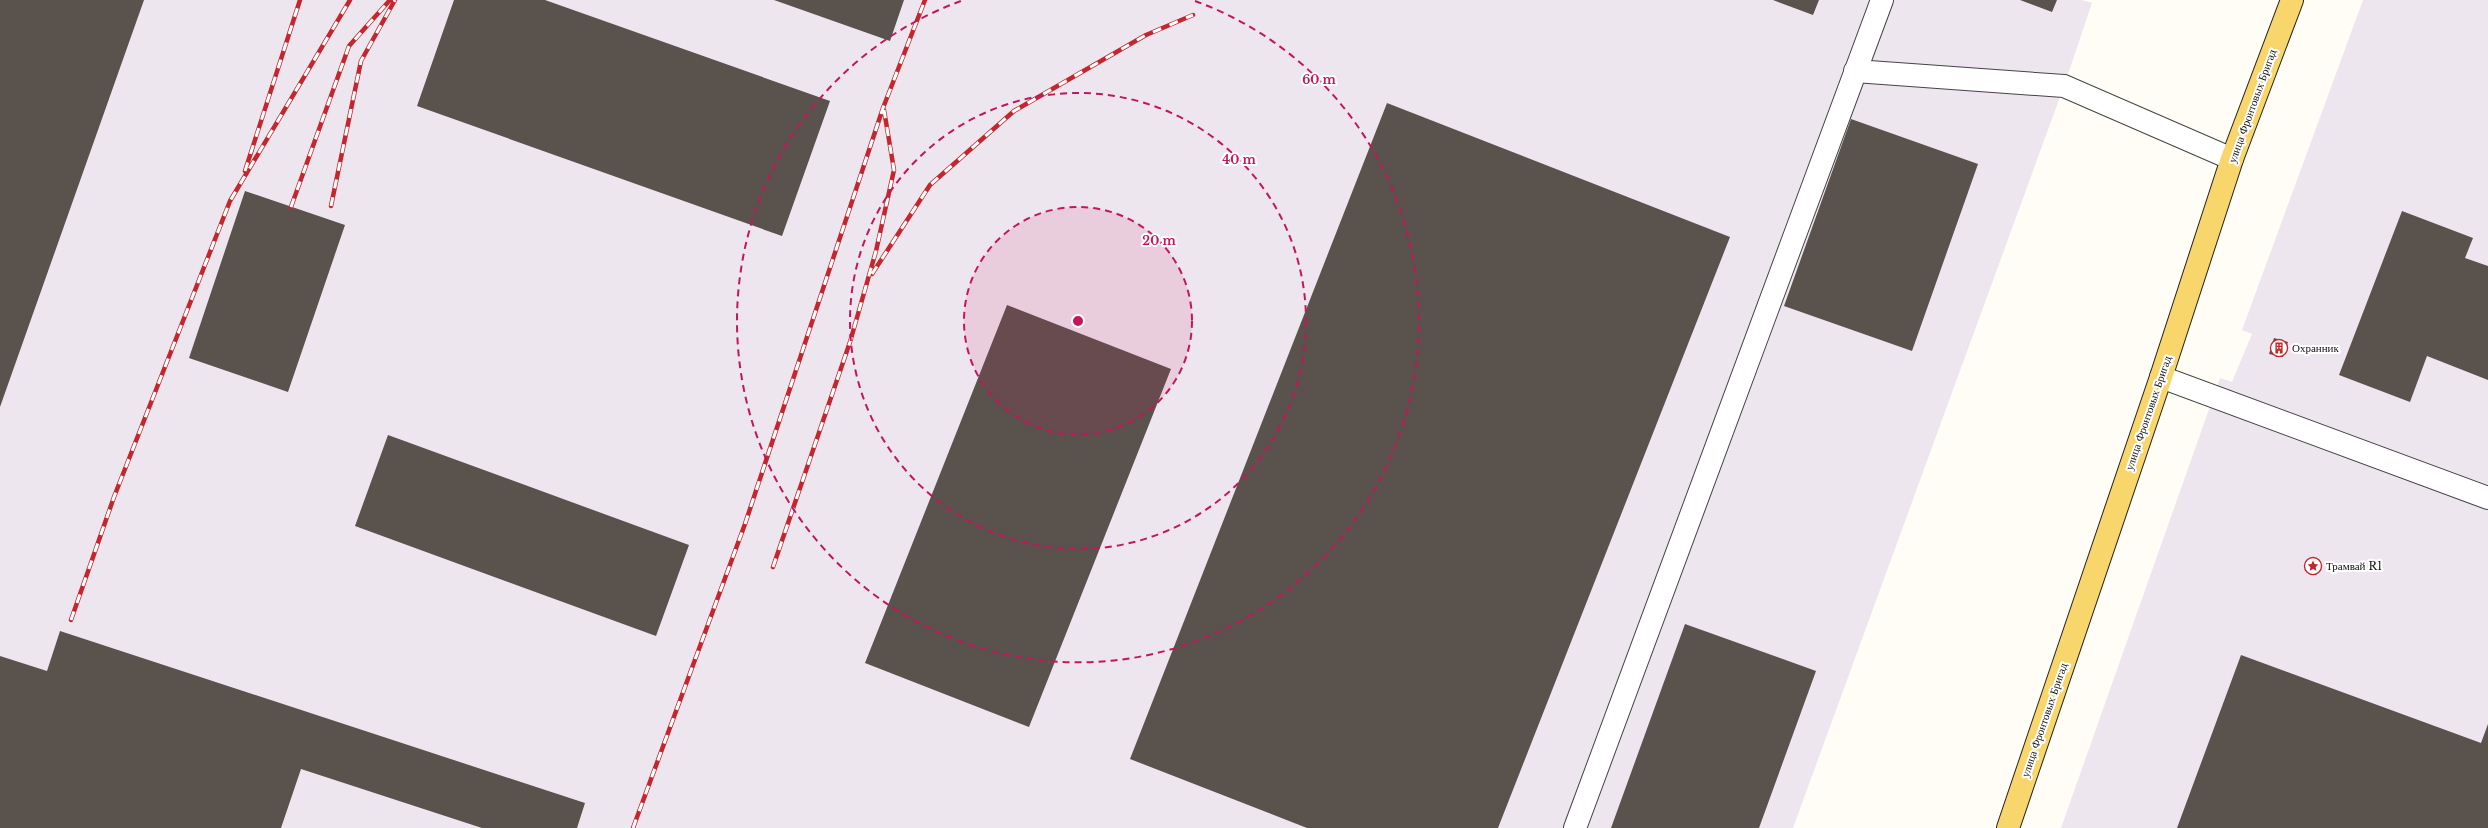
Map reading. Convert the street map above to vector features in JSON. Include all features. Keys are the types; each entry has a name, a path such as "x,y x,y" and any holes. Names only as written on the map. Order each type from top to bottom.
{"main road":[{"name":"улица Фронтовых Бригад","path":"2008,828 2161,377 2232,159 2292,0"}],"lane":[{"path":"1575,828 1882,0"},
{"path":"1855,71 2064,86 2232,159"},
{"path":"2161,377 2488,498"}],"shaded area":[{"path":"0,0 2082,0 2092,3 2064,86 1793,828 0,828"},
{"path":"2363,0 2488,0 2488,828 2061,828 2220,378 2232,382 2252,334 2242,330"}],"building":[{"path":"0,0 144,0 0,407"},
{"path":"454,0 545,0 830,101 782,236 417,106"},
{"path":"774,0 904,0 890,41"},
{"path":"1773,0 1819,0 1813,15"},
{"path":"2020,0 2057,0 2052,12"},
{"path":"1387,103 1730,237 1498,828 1307,828 1130,759"},
{"path":"1851,119 1978,164 1912,351 1784,306"},
{"path":"245,191 345,225 288,392 189,358"},
{"path":"2402,211 2473,238 2465,258 2488,266 2488,380 2427,356 2410,402 2339,375"},
{"path":"1007,305 1171,369 1029,727 865,663"},
{"name":"Охранник","path":"2274,338 2288,342 2283,357 2269,354"},
{"path":"388,435 689,545 656,636 355,526"},
{"path":"1685,624 1816,671 1759,828 1611,828"},
{"path":"60,631 585,803 577,828 482,828 301,769 281,828 0,828 0,656 47,671"},
{"path":"2241,655 2481,743 2488,724 2488,828 2177,828"}],"railway":[{"path":"245,171 300,0"},
{"path":"71,620 114,497 230,201 350,0"},
{"path":"291,207 349,46 390,0"},
{"path":"331,206 361,61 395,0"},
{"path":"633,828 745,524 883,108 925,0"},
{"path":"872,274 930,185 1014,111 1146,35 1193,15"},
{"path":"773,567 850,342 876,251 894,170 884,110"}],"place":[{"name":"Охранник","path":"2279,348"},
{"name":"Трамвай R1","path":"2313,566"}]}
